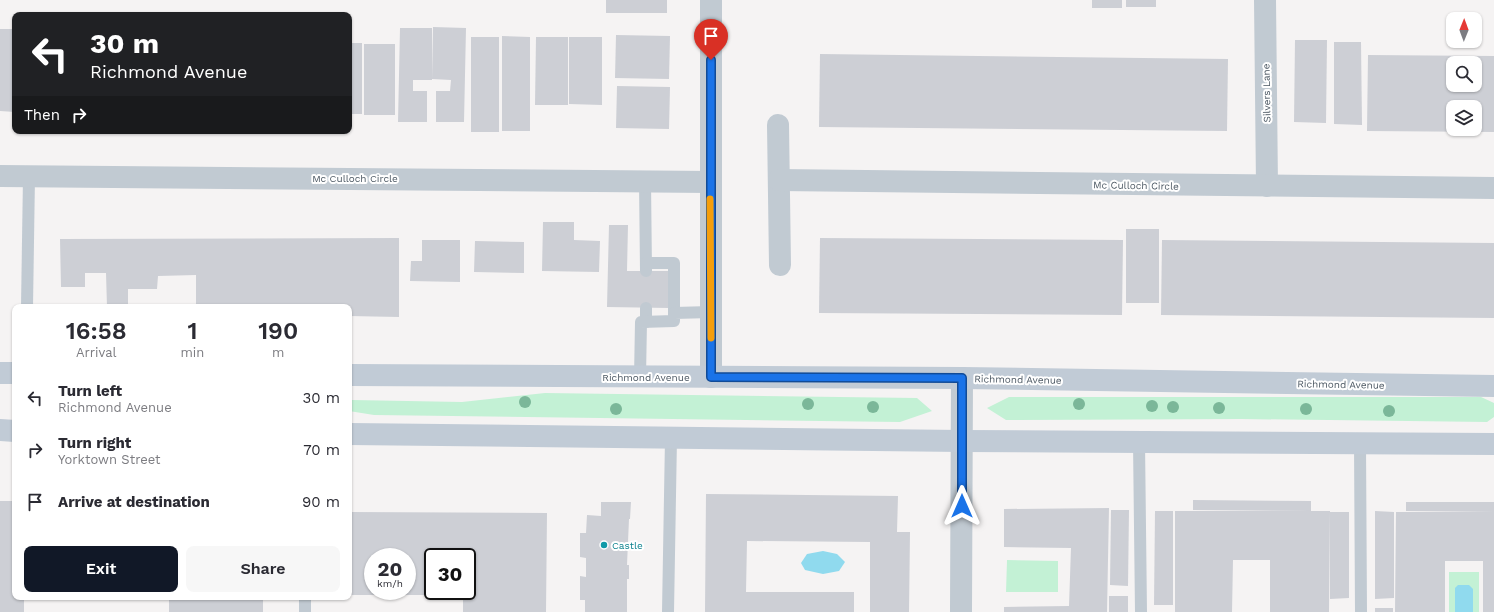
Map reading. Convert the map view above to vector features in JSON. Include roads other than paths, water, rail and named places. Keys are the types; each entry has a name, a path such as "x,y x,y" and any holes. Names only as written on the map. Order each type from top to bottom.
{"main road":[{"path":"0,373 12,373"},
{"name":"Richmond Avenue","path":"352,375 962,378 1494,386"},
{"path":"0,430 12,431"},
{"path":"352,434 962,441 1494,444"}],"street":[{"path":"711,0 711,377"},
{"name":"Silvers Lane","path":"1265,0 1267,186"},
{"path":"778,125 780,265"},
{"name":"Mc Culloch Circle","path":"0,176 710,182"},
{"name":"Mc Culloch Circle","path":"779,180 1494,188"},
{"path":"961,612 962,378"}],"lane":[{"path":"27,304 29,176"},
{"path":"640,377 641,322 674,321 674,263 646,267 645,181"},
{"path":"646,308 646,322"},
{"path":"674,313 711,312"},
{"path":"668,612 671,438"},
{"path":"1139,442 1141,612"},
{"path":"1360,443 1361,612"},
{"path":"305,600 305,612"}],"water":[{"path":"823,551 837,554 845,562 839,571 823,574 805,570 801,563 807,554"},
{"path":"1458,585 1469,585 1473,589 1473,612 1455,612 1455,588"}],"place":[{"name":"Castle","path":"604,545"}]}
